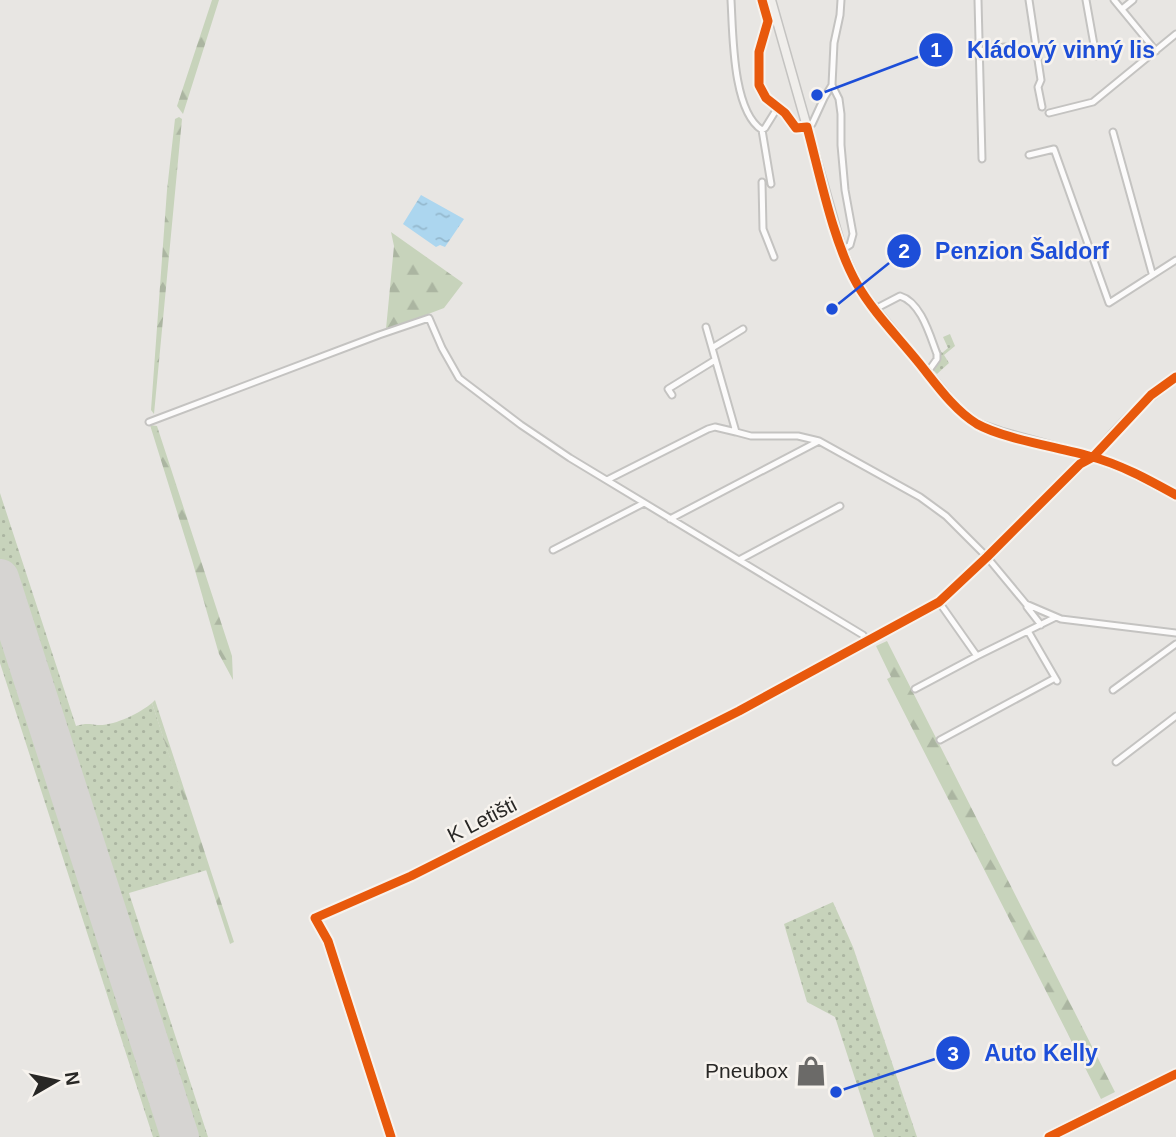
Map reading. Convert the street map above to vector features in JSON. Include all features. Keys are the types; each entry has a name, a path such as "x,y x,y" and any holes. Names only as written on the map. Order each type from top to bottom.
{"main road":[{"path":"771,0 773,20 842,250 858,286 927,373 956,407 978,424 1093,457 1125,469 1176,495"},
{"path":"1093,457 1129,415 1176,377"},
{"path":"1049,1137 1176,1074"}],"street":[{"path":"731,0 733,50 745,108 754,124 762,130 771,184"},
{"path":"762,0 773,20 759,52 759,85 766,98 785,113 796,128 807,127 814,121 832,85 834,43 841,0"},
{"path":"978,0 982,159"},
{"path":"1029,0 1041,79 1038,86 1042,107"},
{"path":"1087,0 1096,56"},
{"path":"1114,0 1156,51"},
{"path":"1122,9 1133,0"},
{"path":"1049,113 1093,102 1176,34"},
{"path":"979,51 1004,47"},
{"path":"832,85 839,99 845,190 853,234 850,245 842,250"},
{"path":"762,130 778,107"},
{"path":"1113,132 1152,273"},
{"path":"1029,155 1054,149 1109,303 1176,260"},
{"path":"762,182 763,229 774,257"},
{"path":"875,309 900,296 913,305 937,354 937,359 927,373"},
{"path":"149,422 429,318 459,378 521,425 670,519 863,635 868,642 939,602 1080,464 1093,457"},
{"path":"706,327 736,432"},
{"path":"712,348 743,329"},
{"path":"672,395 668,389 715,360"},
{"path":"607,480 708,429 715,428 751,436 797,436 819,441 935,506 987,557 1041,625"},
{"path":"670,519 819,441"},
{"path":"553,550 644,503"},
{"path":"739,560 840,506"},
{"path":"939,602 977,656"},
{"path":"1026,604 1057,617 1176,633"},
{"path":"915,689 1057,617"},
{"path":"940,740 1056,679 1028,631"},
{"name":"K Letišti","path":"391,1137 328,941 315,918 411,876 739,711 868,642"},
{"path":"1113,690 1176,644"},
{"path":"1116,762 1176,716"}],"green space":[{"path":"212,0 219,0 183,114 177,106"},
{"path":"175,119 182,119 154,414 151,410 167,190"},
{"path":"391,232 463,283 444,308 365,338 386,329 394,246"},
{"path":"950,334 955,346 944,355 949,363 937,374 931,368 939,358 931,335 942,353 948,348 943,337"},
{"path":"150,425 157,426 232,656 233,680 219,654"},
{"path":"0,493 76,726 119,721 152,703 207,870 129,893 208,1137 153,1137 0,663"},
{"path":"887,641 1115,1092 1101,1099 887,679 891,677 876,646"},
{"path":"155,700 234,942 230,944 152,703"},
{"path":"833,902 853,947 917,1137 874,1137 835,1017 807,1002 784,924"}],"water":[{"path":"421,195 464,219 445,247 436,247 403,224"}],"runway":[{"path":"0,578 180,1137"}],"cycle path":[{"path":"762,0 768,21 759,52 759,85 766,98 785,113 796,128 807,127 828,208 848,267 870,304 939,388 969,418 988,429 1101,459 1176,495"},
{"path":"391,1137 328,941 315,918 411,876 739,711 939,602 1080,464 1093,457 1151,395 1176,377"},
{"path":"1049,1137 1176,1074"}],"place":[{"name":"Kládový vinný lis","path":"817,95"},
{"name":"Penzion Šaldorf","path":"832,309"},
{"name":"Pneubox","path":"811,1071"},
{"name":"Auto Kelly","path":"836,1092"}]}
